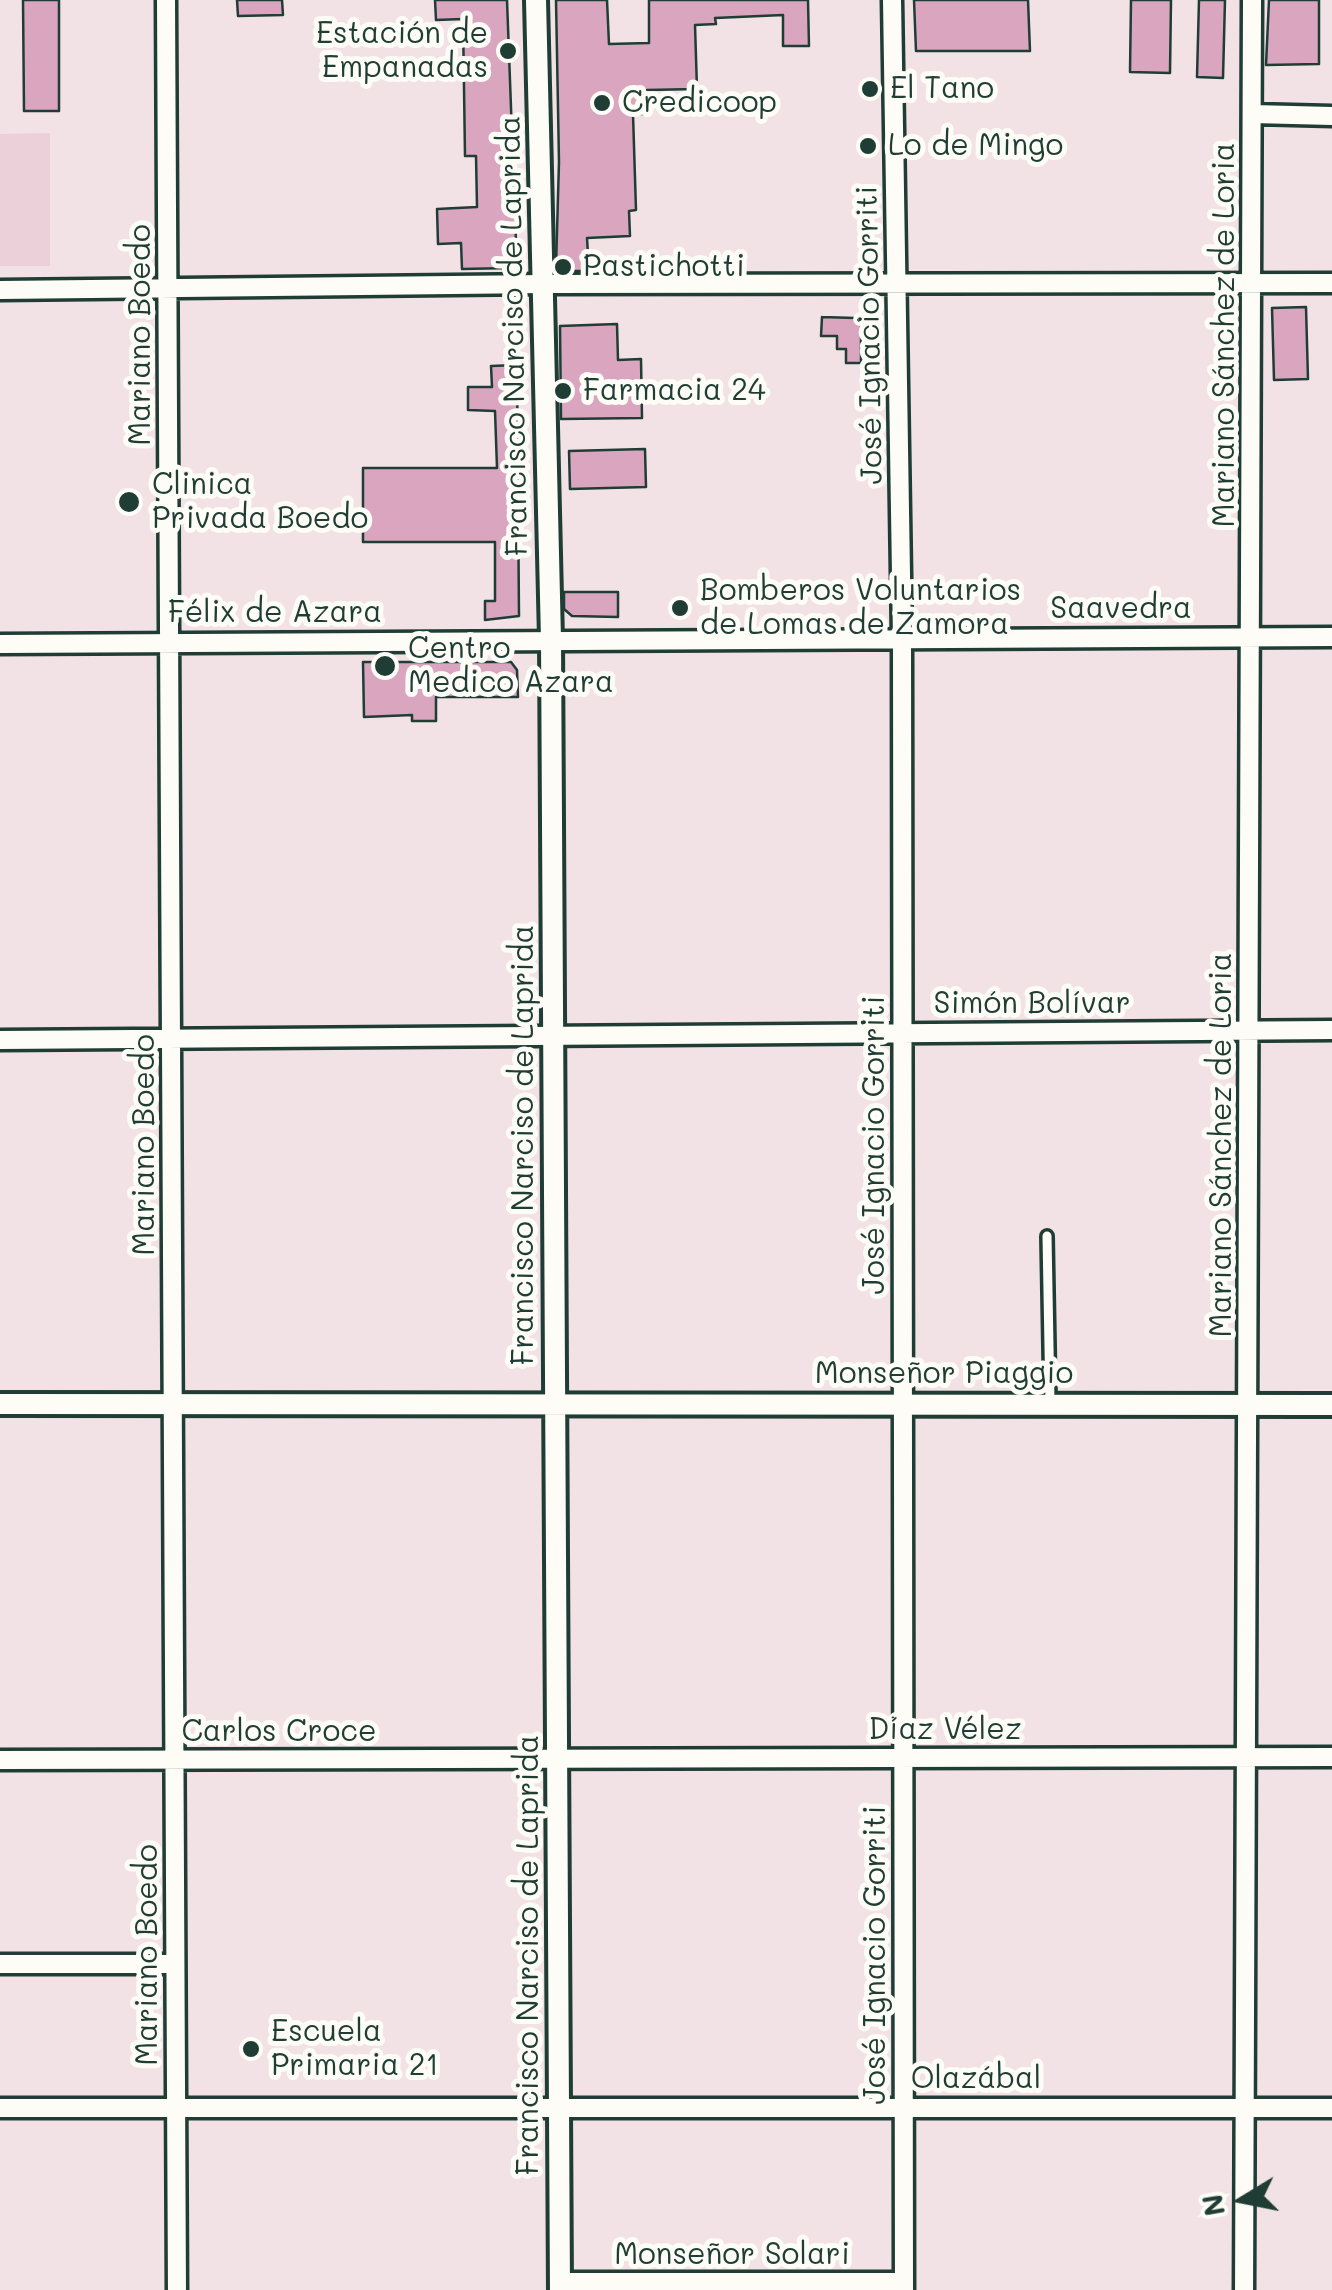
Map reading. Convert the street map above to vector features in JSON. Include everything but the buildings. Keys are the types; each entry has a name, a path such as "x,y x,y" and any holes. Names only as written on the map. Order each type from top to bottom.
{"street":[{"name":"Mariano Boedo","path":"166,0 176,2290"},
{"name":"Francisco Narciso de Laprida","path":"536,0 551,639 560,2286"},
{"name":"José Ignacio Gorriti","path":"892,0 902,638 904,2286"},
{"name":"Mariano Sánchez de Loria","path":"1244,2290 1252,0"},
{"path":"1253,114 1332,116"},
{"path":"0,290 543,284 1332,283"},
{"name":"Saavedra","path":"551,639 1332,636"},
{"name":"Félix de Azara","path":"0,644 551,639"},
{"name":"Simón Bolívar","path":"0,1040 1332,1030"},
{"name":"Monseñor Piaggio","path":"0,1404 1332,1405"},
{"name":"Díaz Vélez","path":"558,1759 1332,1757"},
{"name":"Carlos Croce","path":"0,1760 558,1759"},
{"path":"0,1964 175,1964"},
{"name":"Olazábal","path":"0,2108 1332,2108"},
{"name":"Monseñor Solari","path":"560,2286 904,2286"}],"lane":[{"path":"1047,1236 1050,1405"}],"shaded area":[{"path":"50,133 50,266 0,266 0,134"}],"place":[{"name":"Estación de Empanadas","path":"508,51"},
{"name":"El Tano","path":"870,89"},
{"name":"Credicoop","path":"602,103"},
{"name":"Lo de Mingo","path":"868,146"},
{"name":"Pastichotti","path":"563,267"},
{"name":"Farmacia 24","path":"563,391"},
{"name":"Clinica Privada Boedo","path":"129,502"},
{"name":"Bomberos Voluntarios de Lomas de Zamora","path":"680,608"},
{"name":"Centro Medico Azara","path":"385,666"},
{"name":"Escuela Primaria 21","path":"251,2049"}]}
